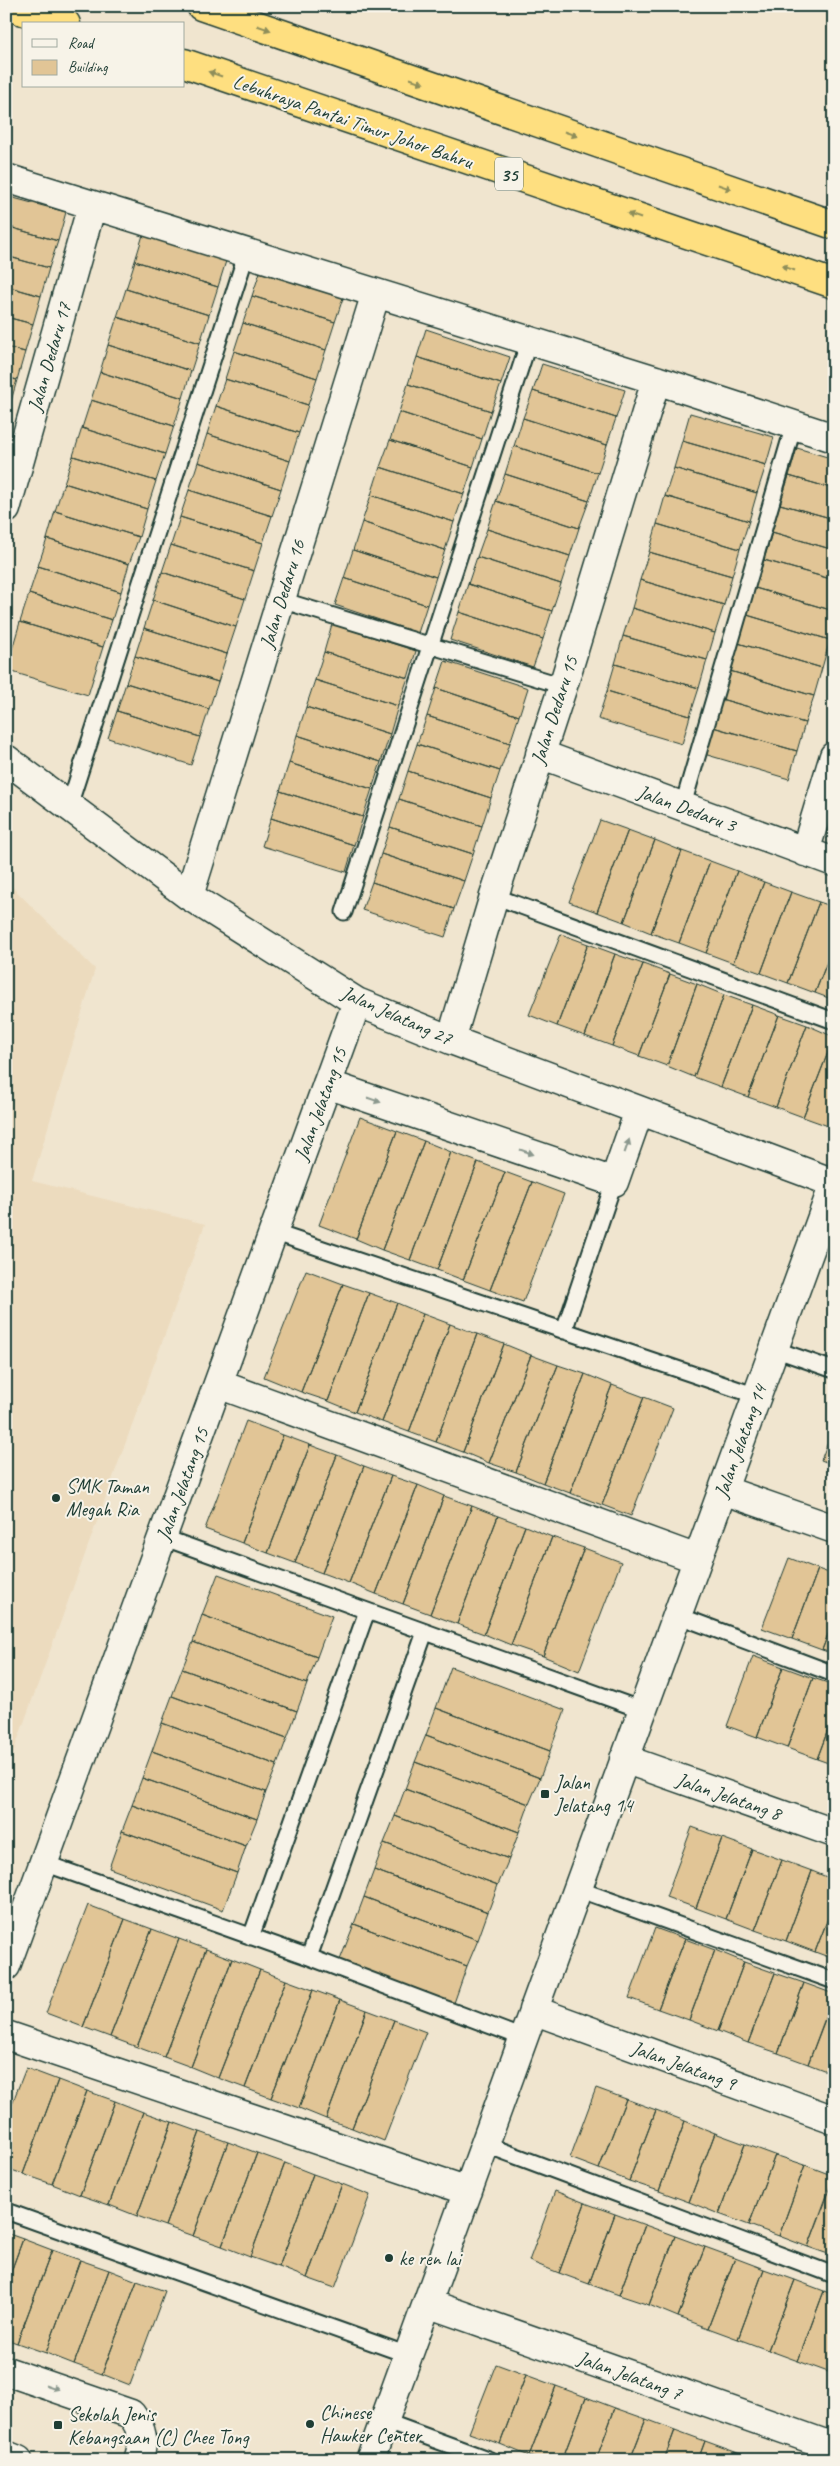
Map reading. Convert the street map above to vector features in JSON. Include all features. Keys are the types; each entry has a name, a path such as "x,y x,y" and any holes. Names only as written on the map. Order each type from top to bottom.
{"highway":[{"path":"7,6 59,22"},
{"path":"201,6 834,225"},
{"name":"Lebuhraya Pantai Timur Johor Bahru","path":"185,63 834,284"}],"street":[{"path":"6,178 656,380 834,438"},
{"name":"Jalan Dedaru 17","path":"6,509 92,205"},
{"name":"Jalan Dedaru 16","path":"188,896 376,293"},
{"name":"Jalan Dedaru 15","path":"451,1040 494,896 563,686 656,380"},
{"name":"Jalan Dedaru 3","path":"540,754 834,862"},
{"path":"805,852 834,756"},
{"name":"Jalan Jelatang 27","path":"6,759 188,896 357,1002 451,1040 834,1184"},
{"name":"Jalan Jelatang 15","path":"6,1966 357,1002"},
{"path":"328,1084 614,1182 639,1110"},
{"name":"Jalan Jelatang 14","path":"370,2460 834,1184"},
{"path":"218,1384 697,1559"},
{"path":"723,1490 834,1529"},
{"name":"Jalan Jelatang 8","path":"624,1759 834,1833"},
{"name":"Jalan Jelatang 9","path":"533,2010 834,2120"},
{"path":"6,2035 468,2191"},
{"name":"Jalan Jelatang 7","path":"427,2303 834,2447"},
{"path":"6,2371 131,2414 141,2427 142,2447 138,2460"},
{"path":"6,2455 18,2460"}],"lane":[{"path":"69,806 247,252"},
{"path":"344,912 432,646 529,341"},
{"path":"683,805 794,425"},
{"path":"281,600 563,686"},
{"path":"494,896 834,1021"},
{"path":"564,1330 614,1182"},
{"path":"273,1232 757,1396"},
{"path":"774,1348 834,1370"},
{"path":"162,1537 642,1710"},
{"path":"251,1937 367,1611"},
{"path":"677,1615 834,1674"},
{"path":"309,1958 425,1632"},
{"path":"44,1863 309,1958 523,2038"},
{"path":"578,1889 834,1981"},
{"path":"484,2144 834,2275"},
{"path":"6,2211 408,2355"},
{"path":"384,2421 490,2460"}],"shaded area":[{"name":"SMK Taman Megah Ria","path":"6,881 95,969 32,1181 205,1224 6,1772"}],"building":[{"path":"6,196 66,212 58,241 6,226"},
{"path":"6,226 58,241 49,268 6,256"},
{"path":"143,235 226,261 218,287 135,261"},
{"path":"6,256 49,268 41,296 6,286"},
{"path":"135,261 218,287 209,315 126,289"},
{"path":"261,269 344,295 335,322 252,296"},
{"path":"6,286 41,296 33,324 6,317"},
{"path":"126,289 209,315 200,343 117,317"},
{"path":"252,296 335,322 326,350 243,323"},
{"path":"6,317 33,324 25,352 6,347"},
{"path":"117,317 200,343 191,371 108,345"},
{"path":"243,323 326,350 317,378 234,351"},
{"path":"426,329 510,357 501,384 417,357"},
{"path":"108,345 191,371 183,398 100,372"},
{"path":"6,347 25,352 17,380 6,377"},
{"path":"234,351 317,378 308,405 225,379"},
{"path":"417,357 501,384 491,411 408,384"},
{"path":"542,364 625,390 616,418 533,391"},
{"path":"100,372 183,398 174,426 91,400"},
{"path":"6,377 17,380 9,408 6,407"},
{"path":"225,379 308,405 299,433 216,406"},
{"path":"408,384 491,411 482,439 399,412"},
{"path":"533,391 616,418 607,445 523,418"},
{"path":"91,400 174,426 165,454 82,428"},
{"path":"216,406 299,433 290,461 207,434"},
{"path":"399,412 482,439 473,467 390,440"},
{"path":"690,413 774,437 766,465 682,441"},
{"path":"523,418 607,445 598,473 514,446"},
{"path":"82,428 165,454 156,481 73,456"},
{"path":"207,434 290,461 281,489 198,462"},
{"path":"390,440 473,467 464,494 380,467"},
{"path":"682,441 766,465 757,493 674,468"},
{"path":"514,446 598,473 589,501 505,474"},
{"path":"797,448 834,459 834,489 789,476"},
{"path":"73,456 156,481 147,509 64,483"},
{"path":"198,462 281,489 272,516 189,490"},
{"path":"380,467 464,494 454,522 371,495"},
{"path":"674,468 757,493 749,521 665,496"},
{"path":"505,474 589,501 579,528 496,501"},
{"path":"789,476 834,489 834,519 780,504"},
{"path":"64,483 147,509 139,537 55,511"},
{"path":"189,490 272,516 263,543 180,517"},
{"path":"371,495 454,522 445,550 362,522"},
{"path":"665,496 749,521 740,549 657,524"},
{"path":"496,501 579,528 570,556 487,529"},
{"path":"780,504 834,519 834,550 772,532"},
{"path":"55,511 139,537 129,564 47,539"},
{"path":"180,517 263,543 254,571 171,545"},
{"path":"362,522 445,550 436,577 353,550"},
{"path":"657,524 740,549 732,576 649,552"},
{"path":"487,529 570,556 561,584 477,557"},
{"path":"772,532 834,550 834,580 764,560"},
{"path":"47,539 129,564 121,592 38,566"},
{"path":"171,545 254,571 245,599 162,572"},
{"path":"353,550 436,577 427,605 344,578"},
{"path":"649,552 732,576 724,605 640,580"},
{"path":"477,557 561,584 552,611 468,584"},
{"path":"764,560 834,580 834,611 755,588"},
{"path":"38,566 121,592 112,620 29,594"},
{"path":"162,572 245,599 236,627 153,600"},
{"path":"344,578 427,605 418,633 335,605"},
{"path":"640,580 724,605 715,633 632,608"},
{"path":"468,584 552,611 543,639 459,612"},
{"path":"755,588 834,611 834,629 830,640 747,615"},
{"path":"29,594 112,620 103,647 20,622"},
{"path":"153,600 236,627 227,654 144,628"},
{"path":"632,608 715,633 707,660 623,636"},
{"path":"459,612 543,639 533,667 450,640"},
{"path":"747,615 830,640 822,668 738,643"},
{"path":"20,622 103,647 88,695 6,670"},
{"path":"332,624 416,651 408,678 324,652"},
{"path":"144,628 227,654 218,682 135,656"},
{"path":"623,636 707,660 699,688 615,664"},
{"path":"738,643 822,668 814,696 730,671"},
{"path":"324,652 408,678 398,706 315,680"},
{"path":"135,656 218,682 209,709 126,683"},
{"path":"445,661 528,688 519,716 436,688"},
{"path":"615,664 699,688 690,716 607,691"},
{"path":"730,671 814,696 805,723 721,699"},
{"path":"315,680 398,706 390,734 306,707"},
{"path":"126,683 209,709 200,737 117,711"},
{"path":"436,688 519,716 510,743 427,716"},
{"path":"607,691 690,716 682,744 598,719"},
{"path":"721,699 805,723 797,751 713,727"},
{"path":"306,707 390,734 381,762 297,735"},
{"path":"117,711 200,737 191,765 108,738"},
{"path":"427,716 510,743 500,771 417,744"},
{"path":"713,727 797,751 789,779 704,754"},
{"path":"297,735 381,762 372,789 289,763"},
{"path":"417,744 500,771 491,798 408,771"},
{"path":"289,763 372,789 363,817 280,791"},
{"path":"408,771 491,798 482,826 399,799"},
{"path":"280,791 363,817 354,845 271,818"},
{"path":"399,799 482,826 473,854 390,827"},
{"path":"271,818 354,845 346,872 262,846"},
{"path":"600,820 628,830 597,912 569,902"},
{"path":"390,827 473,854 464,881 381,854"},
{"path":"628,830 655,840 624,922 597,912"},
{"path":"655,840 682,851 651,933 624,922"},
{"path":"682,851 710,861 679,943 651,933"},
{"path":"381,854 464,881 454,909 372,882"},
{"path":"710,861 737,871 706,953 679,943"},
{"path":"737,871 764,882 733,963 706,953"},
{"path":"372,882 454,909 445,937 362,910"},
{"path":"764,882 791,892 761,973 733,963"},
{"path":"791,892 819,902 788,983 761,973"},
{"path":"819,902 834,907 834,944 815,993 788,983"},
{"path":"561,934 588,944 557,1026 529,1015"},
{"path":"588,944 615,954 585,1036 557,1026"},
{"path":"834,944 834,1000 815,993"},
{"path":"615,954 643,964 612,1046 585,1036"},
{"path":"643,964 670,974 639,1056 612,1046"},
{"path":"670,974 697,984 667,1066 639,1056"},
{"path":"697,984 724,995 694,1077 667,1066"},
{"path":"724,995 752,1005 721,1087 694,1077"},
{"path":"752,1005 779,1015 748,1097 721,1087"},
{"path":"779,1015 807,1025 776,1107 748,1097"},
{"path":"807,1025 834,1037 803,1117 776,1107"},
{"path":"834,1037 834,1119 831,1127 803,1117"},
{"path":"360,1117 397,1131 356,1239 319,1225"},
{"path":"397,1131 424,1141 382,1250 356,1239"},
{"path":"424,1141 451,1152 410,1260 382,1250"},
{"path":"451,1152 478,1162 437,1270 410,1260"},
{"path":"478,1162 505,1172 463,1280 437,1270"},
{"path":"505,1172 532,1182 490,1290 463,1280"},
{"path":"532,1182 564,1194 523,1302 490,1290"},
{"path":"306,1270 343,1284 301,1392 264,1377"},
{"path":"343,1284 369,1293 328,1401 301,1392"},
{"path":"369,1293 397,1303 355,1412 328,1401"},
{"path":"397,1303 423,1314 382,1422 355,1412"},
{"path":"423,1314 450,1324 409,1432 382,1422"},
{"path":"450,1324 477,1334 436,1442 409,1432"},
{"path":"477,1334 504,1344 463,1452 436,1442"},
{"path":"504,1344 531,1355 489,1463 463,1452"},
{"path":"531,1355 558,1365 516,1472 489,1463"},
{"path":"558,1365 585,1374 543,1483 516,1472"},
{"path":"585,1374 612,1385 570,1493 543,1483"},
{"path":"612,1385 644,1397 602,1505 570,1493"},
{"path":"644,1397 673,1408 631,1516 602,1505"},
{"path":"246,1421 283,1435 242,1543 205,1529"},
{"path":"834,1427 834,1465 821,1460"},
{"path":"283,1435 310,1445 268,1553 242,1543"},
{"path":"310,1445 337,1455 295,1563 268,1553"},
{"path":"337,1455 364,1466 322,1573 295,1563"},
{"path":"364,1466 391,1476 349,1583 322,1573"},
{"path":"391,1476 418,1485 376,1594 349,1583"},
{"path":"418,1485 444,1496 403,1604 376,1594"},
{"path":"444,1496 472,1506 430,1614 403,1604"},
{"path":"472,1506 498,1516 457,1624 430,1614"},
{"path":"498,1516 525,1526 484,1634 457,1624"},
{"path":"525,1526 552,1537 511,1645 484,1634"},
{"path":"552,1537 584,1548 543,1656 511,1645"},
{"path":"584,1548 621,1562 579,1671 543,1656"},
{"path":"789,1558 818,1569 792,1639 762,1628"},
{"path":"818,1569 834,1575 834,1619 822,1650 792,1639"},
{"path":"218,1574 332,1616 317,1657 202,1615"},
{"path":"202,1615 317,1657 307,1684 193,1642"},
{"path":"834,1619 834,1654 822,1650"},
{"path":"193,1642 307,1684 297,1711 182,1669"},
{"path":"753,1656 783,1667 757,1737 727,1726"},
{"path":"451,1667 565,1710 550,1751 436,1708"},
{"path":"783,1667 813,1678 787,1748 757,1737"},
{"path":"182,1669 297,1711 287,1738 172,1696"},
{"path":"813,1678 834,1685 834,1714 817,1759 787,1748"},
{"path":"172,1696 287,1738 277,1765 162,1723"},
{"path":"436,1708 550,1751 540,1778 426,1735"},
{"path":"834,1714 834,1765 817,1759"},
{"path":"162,1723 277,1765 266,1792 152,1751"},
{"path":"426,1735 540,1778 529,1804 415,1762"},
{"path":"152,1751 266,1792 257,1819 142,1778"},
{"path":"415,1762 529,1804 519,1832 405,1789"},
{"path":"142,1778 257,1819 246,1846 132,1805"},
{"path":"405,1789 519,1832 509,1859 395,1816"},
{"path":"132,1805 246,1846 237,1873 122,1831"},
{"path":"395,1816 509,1859 498,1885 384,1843"},
{"path":"692,1827 722,1838 696,1908 666,1897"},
{"path":"122,1831 237,1873 223,1910 109,1868"},
{"path":"722,1838 752,1849 726,1919 696,1908"},
{"path":"384,1843 498,1885 488,1912 374,1870"},
{"path":"752,1849 782,1860 755,1930 726,1919"},
{"path":"782,1860 812,1871 786,1941 755,1930"},
{"path":"374,1870 488,1912 478,1940 364,1897"},
{"path":"812,1871 834,1880 834,1903 815,1952 786,1941"},
{"path":"364,1897 478,1940 467,1966 354,1924"},
{"path":"834,1903 834,1959 815,1952"},
{"path":"88,1905 125,1919 83,2027 46,2013"},
{"path":"125,1919 152,1929 110,2037 83,2027"},
{"path":"354,1924 467,1966 454,2003 340,1960"},
{"path":"655,1928 685,1939 658,2009 629,1998"},
{"path":"152,1929 179,1939 137,2047 110,2037"},
{"path":"179,1939 206,1949 164,2057 137,2047"},
{"path":"685,1939 715,1950 689,2020 658,2009"},
{"path":"206,1949 232,1959 191,2067 164,2057"},
{"path":"715,1950 744,1962 718,2031 689,2020"},
{"path":"232,1959 260,1970 218,2078 191,2067"},
{"path":"744,1962 775,1973 748,2043 718,2031"},
{"path":"260,1970 286,1980 245,2088 218,2078"},
{"path":"775,1973 804,1983 778,2053 748,2043"},
{"path":"286,1980 313,1990 271,2098 245,2088"},
{"path":"804,1983 834,1994 808,2064 778,2053"},
{"path":"313,1990 340,2000 299,2108 271,2098"},
{"path":"834,1996 834,2074 808,2064"},
{"path":"340,2000 367,2010 326,2119 299,2108"},
{"path":"367,2010 394,2020 352,2128 326,2119"},
{"path":"394,2020 426,2032 384,2141 352,2128"},
{"path":"26,2068 58,2080 23,2174 6,2168 6,2119"},
{"path":"58,2080 87,2091 52,2184 23,2174"},
{"path":"596,2088 626,2099 599,2169 570,2158"},
{"path":"87,2091 115,2101 80,2195 52,2184"},
{"path":"626,2099 656,2110 629,2181 599,2169"},
{"path":"115,2101 143,2112 109,2205 80,2195"},
{"path":"656,2110 685,2121 659,2191 629,2181"},
{"path":"143,2112 172,2122 137,2216 109,2205"},
{"path":"685,2121 715,2133 689,2202 659,2191"},
{"path":"172,2122 200,2132 165,2226 137,2216"},
{"path":"200,2132 228,2142 193,2236 165,2226"},
{"path":"715,2133 745,2144 719,2214 689,2202"},
{"path":"228,2142 257,2153 222,2246 193,2236"},
{"path":"745,2144 775,2155 749,2225 719,2214"},
{"path":"257,2153 285,2163 250,2257 222,2246"},
{"path":"775,2155 805,2165 779,2236 749,2225"},
{"path":"285,2163 313,2174 279,2267 250,2257"},
{"path":"805,2165 834,2176 808,2247 779,2236"},
{"path":"313,2174 342,2184 307,2278 279,2267"},
{"path":"834,2179 834,2256 808,2247"},
{"path":"342,2184 370,2195 335,2288 307,2278"},
{"path":"555,2191 585,2203 559,2273 529,2261"},
{"path":"585,2203 615,2214 589,2284 559,2273"},
{"path":"615,2214 645,2225 619,2295 589,2284"},
{"path":"645,2225 675,2236 649,2305 619,2295"},
{"path":"6,2233 23,2239 6,2285"},
{"path":"675,2236 705,2247 678,2317 649,2305"},
{"path":"23,2239 52,2250 17,2343 6,2339 6,2285"},
{"path":"705,2247 735,2258 708,2328 678,2317"},
{"path":"52,2250 80,2260 46,2353 17,2343"},
{"path":"735,2258 764,2269 738,2339 708,2328"},
{"path":"80,2260 109,2270 74,2364 46,2353"},
{"path":"764,2269 795,2280 768,2350 738,2339"},
{"path":"109,2270 137,2281 102,2374 74,2364"},
{"path":"795,2280 824,2291 798,2361 768,2350"},
{"path":"137,2281 165,2291 130,2385 102,2374"},
{"path":"824,2291 834,2295 834,2357 828,2372 798,2361"},
{"path":"834,2357 834,2374 828,2372"},
{"path":"496,2364 526,2375 500,2444 469,2433"},
{"path":"526,2375 556,2386 529,2456 500,2444"},
{"path":"556,2386 586,2397 562,2460 540,2460 529,2456"},
{"path":"586,2397 615,2408 596,2460 562,2460"},
{"path":"615,2408 646,2419 630,2460 596,2460"},
{"path":"646,2419 675,2430 664,2460 630,2460"},
{"path":"675,2430 705,2441 698,2460 664,2460"},
{"path":"705,2441 735,2452 732,2460 698,2460"},
{"path":"735,2452 755,2460 732,2460"}],"place":[{"name":"SMK Taman Megah Ria","path":"56,1498"},
{"name":"Jalan Jelatang 14","path":"545,1794"},
{"name":"ke ren lai","path":"389,2258"},
{"name":"Chinese Hawker Center","path":"310,2424"},
{"name":"Sekolah Jenis Kebangsaan (C) Chee Tong","path":"58,2425"}]}
